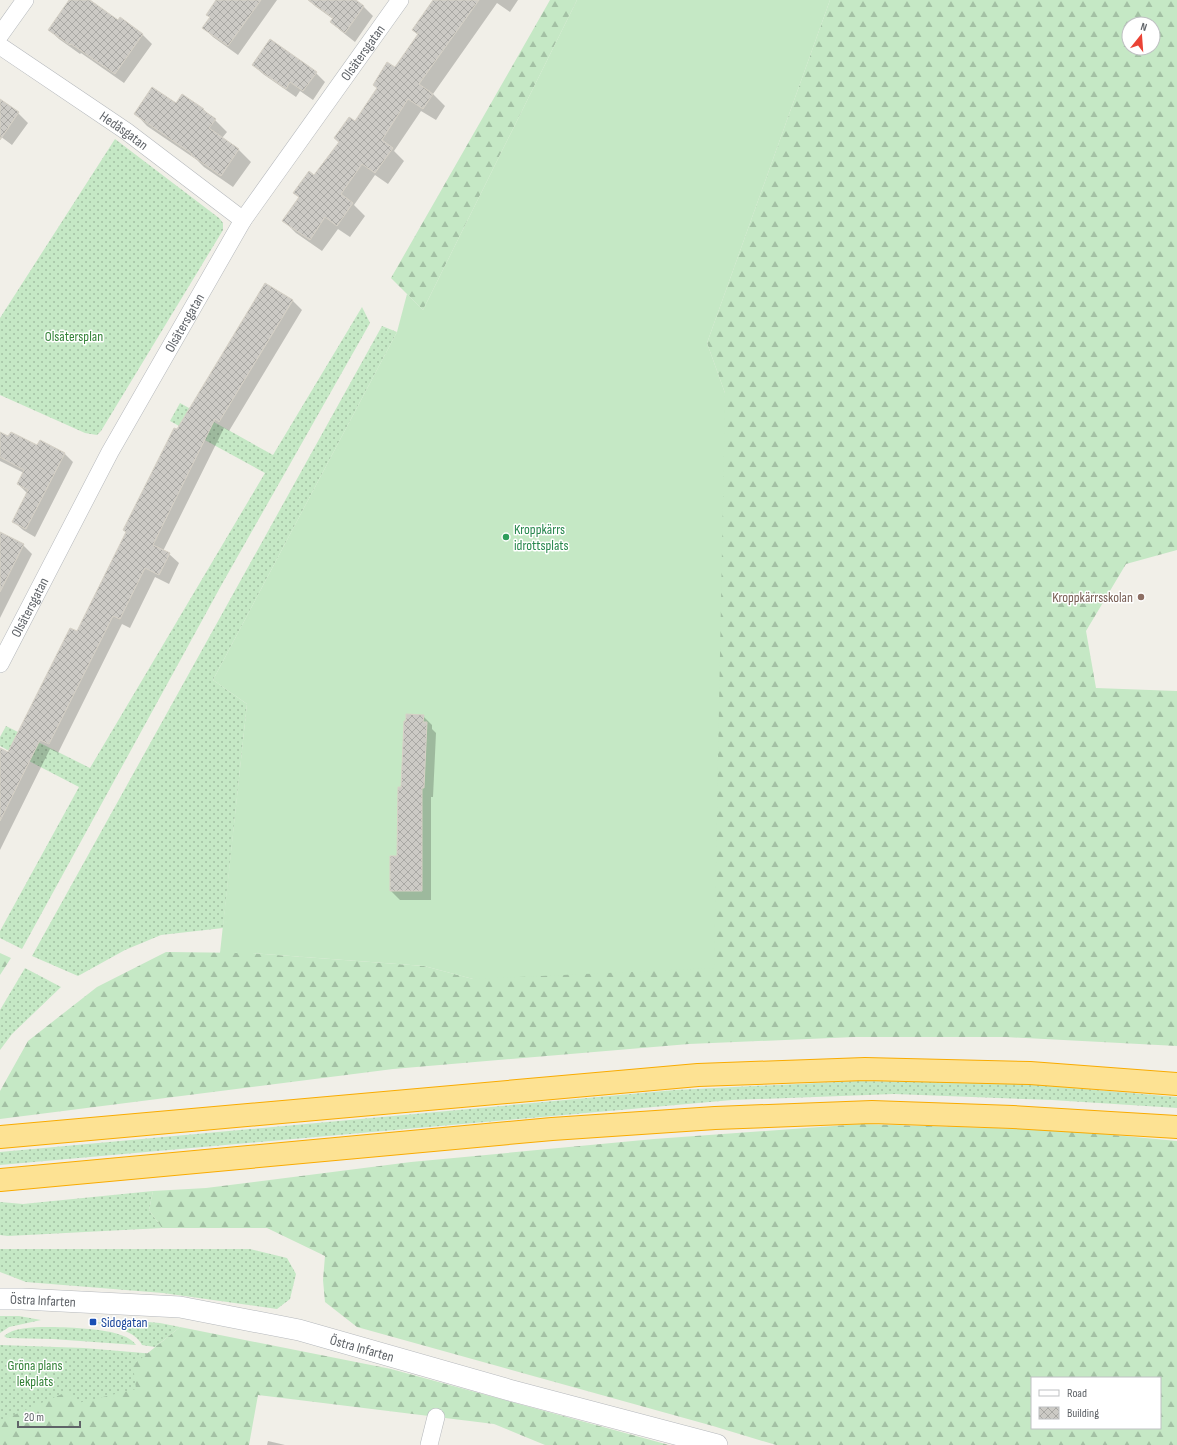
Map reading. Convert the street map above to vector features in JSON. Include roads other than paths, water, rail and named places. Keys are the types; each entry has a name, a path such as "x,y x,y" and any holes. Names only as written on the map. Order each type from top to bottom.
{"highway":[{"path":"10,1136 698,1075 865,1069 1030,1073 1177,1084"},
{"path":"2,1180 552,1129 715,1118 872,1112 1013,1117 1177,1127"}],"street":[{"path":"0,35 25,0"},
{"name":"Olsätersgatan","path":"0,664 110,452 243,220 400,0"},
{"name":"Hedåsgatan","path":"0,46 126,131 243,220"},
{"name":"Östra Infarten","path":"0,1299 180,1307 299,1330 509,1390 717,1445"},
{"path":"429,1445 436,1417"}],"place":[{"name":"Kroppkärrs idrottsplats","path":"506,537"},
{"name":"Kroppkärrsskolan","path":"1141,597"},
{"name":"Sidogatan","path":"93,1322"}],"park label":[{"name":"Olsätersplan","path":"74,336"},
{"name":"Gröna plans lekplats","path":"35,1374"}]}
